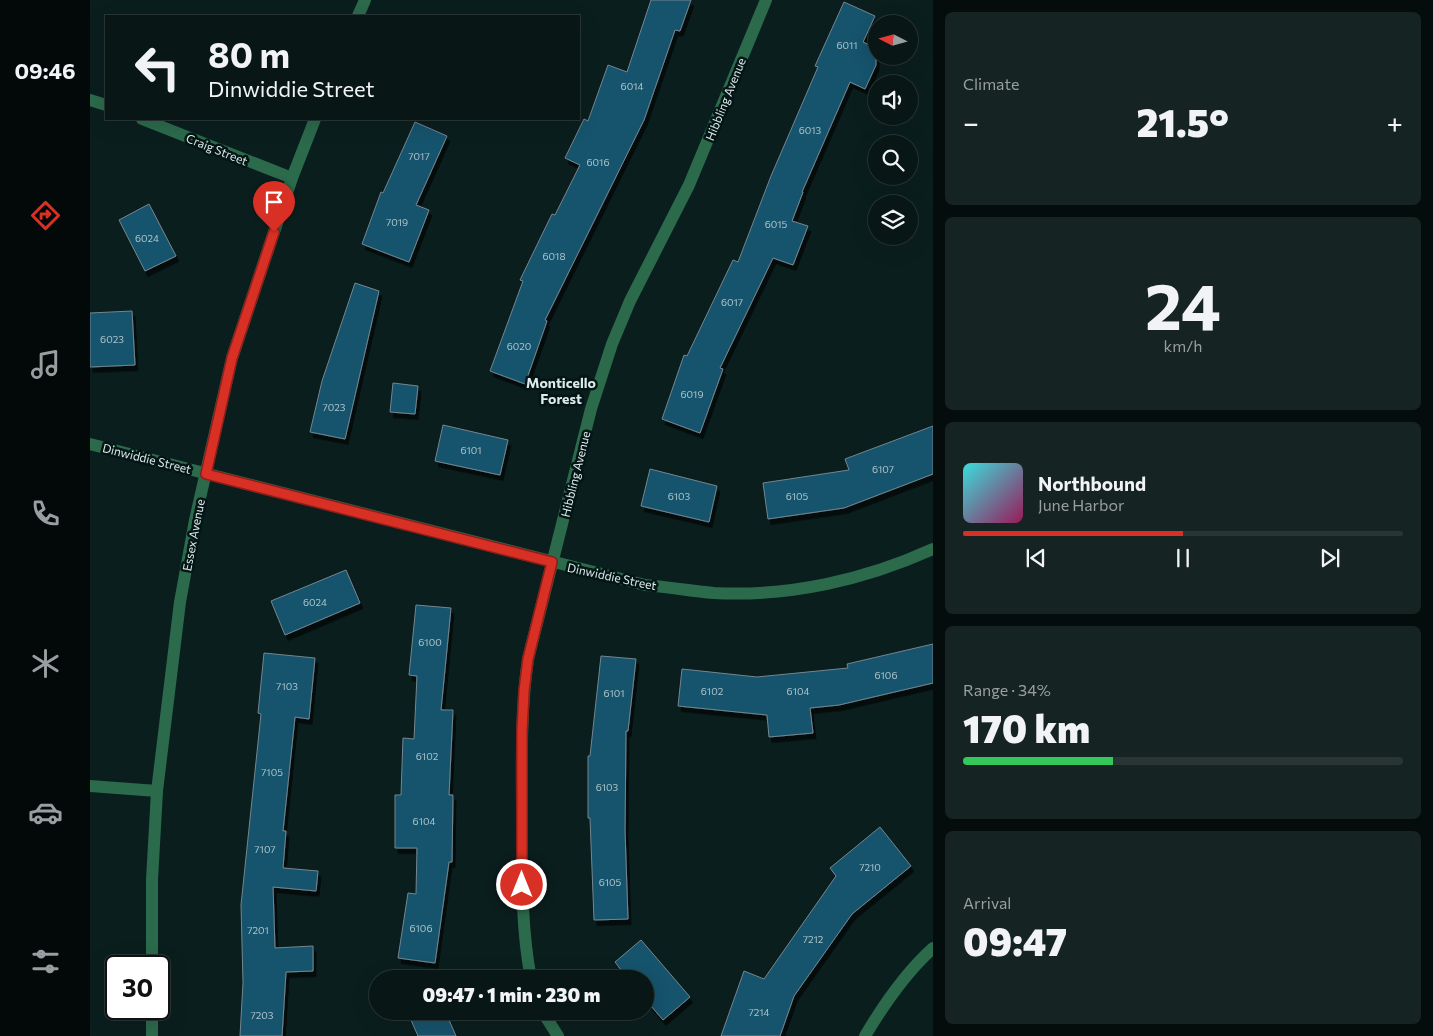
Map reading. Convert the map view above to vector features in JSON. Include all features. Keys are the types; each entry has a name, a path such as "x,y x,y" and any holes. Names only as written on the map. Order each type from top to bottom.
{"street":[{"path":"358,15 365,0"},
{"name":"Hibbling Avenue","path":"530,970 523,923 522,723 528,659 591,409 612,344 630,301 689,185 766,0"},
{"path":"90,100 105,105"},
{"name":"Craig Street","path":"145,120 292,178"},
{"name":"Essex Avenue","path":"152,955 152,880 158,791 180,602 195,520 232,358 292,178 315,120"},
{"name":"Dinwiddie Street","path":"90,444 646,585 713,593 794,590 862,576 900,564 933,549"},
{"path":"90,786 158,791"},
{"path":"864,1036 888,999 922,958 933,948"},
{"path":"152,1020 152,1036"},
{"path":"548,1020 558,1036"}],"building":[{"path":"651,0 691,0 680,31 675,30 644,120 545,320 547,321 525,384 490,371 523,281 520,280 552,214 555,215 580,165 565,158 584,119 588,121 608,65 627,72"},
{"path":"844,2 873,15 868,15 868,31 863,42 868,44 868,65 876,65 871,75 868,75 868,82 865,89 850,82 802,192 792,221 808,226 793,265 773,258 720,368 723,369 700,433 662,419 684,355 687,356 733,260 738,262 771,176 818,67 815,66"},
{"path":"415,122 447,136 416,205 429,210 409,262 362,244 381,192 383,193"},
{"path":"149,204 176,256 145,271 119,220"},
{"path":"355,283 379,291 345,439 310,432 322,381"},
{"path":"132,311 135,365 90,367 90,313"},
{"path":"393,383 418,386 415,414 390,412"},
{"path":"443,425 508,440 500,475 435,461"},
{"path":"933,426 933,474 844,508 768,519 763,483 849,470 845,459"},
{"path":"650,469 717,486 709,522 641,506"},
{"path":"346,570 360,603 285,635 271,601"},
{"path":"416,605 451,608 441,710 453,710 449,795 453,795 452,862 449,862 435,963 398,958 408,893 416,894 417,848 395,848 395,795 401,795 403,738 414,739 417,676 409,675"},
{"path":"933,644 933,683 839,705 810,708 813,733 769,737 767,715 678,706 682,669 757,677 848,668 847,664"},
{"path":"264,653 315,658 309,719 295,717 283,831 286,831 283,868 318,871 316,891 273,887 275,948 313,946 313,971 286,972 282,1036 240,1036 243,983 241,905 261,714 258,713"},
{"path":"601,656 636,659 628,731 626,731 625,831 628,919 594,920 590,818 588,818 588,756 590,756"},
{"path":"880,827 911,866 852,914 794,996 780,1036 721,1036 744,971 764,979 836,876 830,868"},
{"path":"641,940 690,997 663,1020 654,1010 654,970 621,970 615,962"},
{"path":"411,1020 449,1020 456,1036 418,1036"}],"district":[{"name":"Monticello Forest","path":"561,390"}],"route":[{"path":"274,232 232,358 206,474 552,562 528,659 524,691 522,731 522,885"}]}
